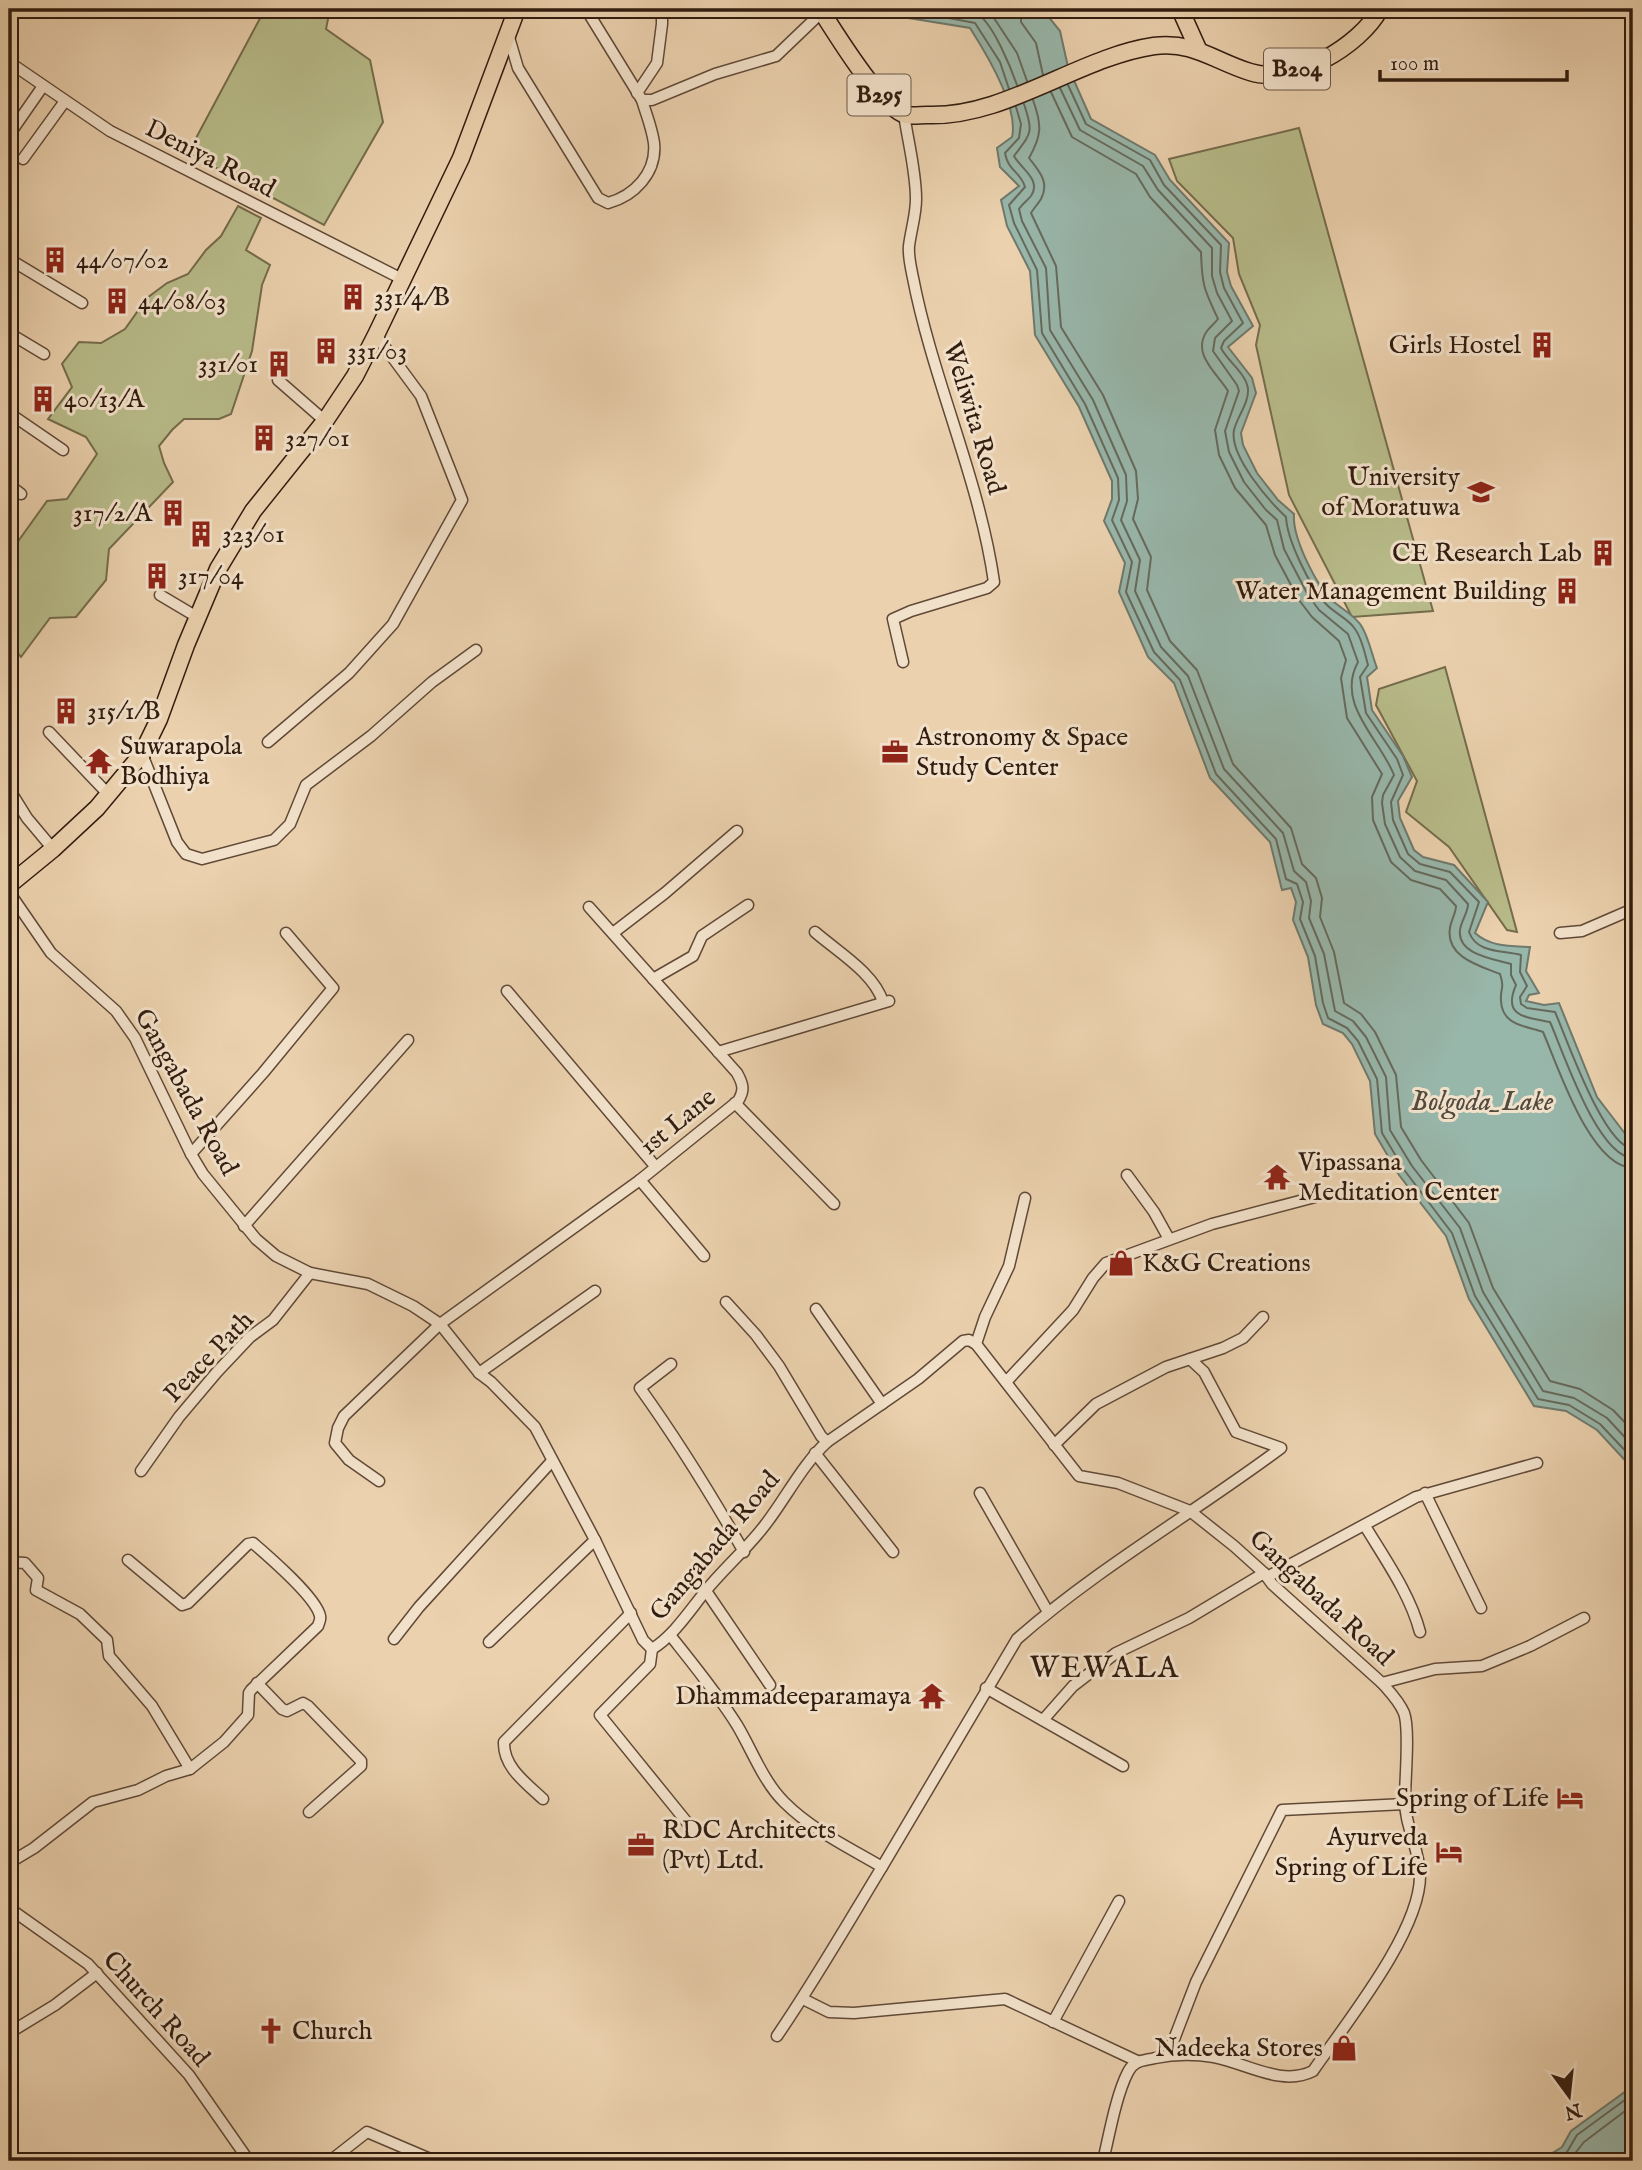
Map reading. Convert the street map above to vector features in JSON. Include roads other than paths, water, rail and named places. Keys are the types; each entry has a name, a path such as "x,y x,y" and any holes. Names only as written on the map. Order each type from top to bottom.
{"main road":[{"path":"9,885 53,849 109,795 142,754 159,719 218,569 253,511 325,421 355,376 376,335 461,158 517,9"},
{"path":"1180,9 1198,49"},
{"name":"B204","path":"1198,49 1250,73 1259,75 1287,72 1342,49 1368,27 1380,9"},
{"name":"B295","path":"822,10 880,96 904,114 944,116 977,109 1148,47 1169,44 1198,49"}],"street":[{"path":"508,33 518,68 598,198 608,203 622,199 646,179 654,145 639,96 586,9"},
{"path":"639,96 657,63 663,24 662,9"},
{"path":"639,96 652,100 715,74 776,56 822,10"},
{"name":"Deniya Road","path":"9,62 110,131 402,279"},
{"path":"9,135 43,86"},
{"path":"23,159 65,101"},
{"name":"Weliwita Road","path":"902,662 893,619 987,588 995,582 980,509 922,318 912,276 909,248 916,198 904,114"},
{"path":"9,259 82,303"},
{"path":"9,332 44,354"},
{"path":"268,742 349,673 393,624 462,500 421,396 376,335"},
{"path":"278,380 325,421"},
{"path":"9,414 63,450"},
{"path":"9,485 21,494"},
{"path":"160,595 197,617"},
{"path":"142,754 177,842 186,854 202,859 274,840 290,824 306,785 371,736 432,682 476,650"},
{"path":"49,732 109,795"},
{"path":"9,789 27,818 53,849"},
{"path":"613,933 737,831"},
{"name":"Gangabada Road","path":"9,891 51,953 116,1011 135,1038 191,1154 203,1174 244,1226 276,1256 310,1273 368,1284 413,1306 440,1324 479,1373 535,1427 595,1540 643,1640 652,1649 670,1635 718,1576 744,1552 780,1506 815,1453 918,1379 963,1340 969,1340 976,1344 1006,1381 1079,1476 1118,1483 1190,1511 1382,1682 1405,1715 1405,1804 1419,1860 1420,1875 1419,1895 1409,1922 1377,1980 1313,2071 1304,2076 1287,2077 1215,2057 1168,2055"},
{"path":"653,979 694,956 702,936 748,905"},
{"name":"1st Lane","path":"379,1481 349,1460 335,1443 344,1416 440,1324 640,1180 743,1093 742,1082 718,1052 589,907"},
{"path":"1560,933 1582,931 1633,909"},
{"path":"718,1052 886,1001 871,981 816,932"},
{"path":"191,1154 333,988 286,933"},
{"path":"507,991 655,1166"},
{"path":"244,1226 408,1040"},
{"path":"734,1103 834,1204"},
{"path":"1127,1175 1154,1212 1169,1239"},
{"path":"640,1180 704,1256"},
{"path":"1006,1381 1073,1310 1106,1263 1212,1224 1315,1197"},
{"path":"976,1344 985,1317 1009,1266 1025,1198"},
{"name":"Peace Path","path":"141,1471 179,1418 217,1372 250,1337 273,1320 310,1273"},
{"path":"479,1373 595,1291"},
{"path":"726,1302 779,1366 827,1442"},
{"path":"817,1309 882,1404"},
{"path":"1054,1445 1096,1404 1166,1367 1243,1338 1263,1317"},
{"path":"777,2036 803,1999 1017,1639 1048,1612 1281,1448 1236,1432 1203,1372 1190,1359"},
{"path":"671,1364 640,1388 694,1466 744,1552"},
{"path":"815,1453 893,1552"},
{"path":"394,1639 419,1607 552,1461"},
{"path":"1043,1720 1073,1686 1116,1653 1189,1618 1265,1575 1425,1493 1537,1463"},
{"path":"980,1493 1048,1612"},
{"path":"1425,1493 1481,1608"},
{"path":"1365,1525 1402,1590 1420,1632"},
{"path":"489,1642 595,1540"},
{"path":"9,1863 34,1849 93,1802 138,1790 166,1776 190,1769 224,1742 248,1716 249,1693 318,1626 321,1618 317,1609 286,1573 253,1543 248,1544 188,1603 182,1605 128,1560"},
{"path":"9,1562 25,1563 38,1578 36,1590 40,1594 59,1601 80,1614 107,1640 109,1656 152,1706 190,1769"},
{"path":"706,1591 770,1685"},
{"path":"543,1799 512,1768 504,1754 504,1742 631,1613"},
{"path":"1382,1682 1436,1669 1482,1666 1530,1646 1584,1618"},
{"path":"670,1635 737,1725 782,1801 811,1825 882,1867"},
{"path":"652,1649 650,1664 600,1715 694,1830"},
{"path":"257,1684 282,1709 287,1711 303,1703 308,1706 361,1761 361,1766 309,1812"},
{"path":"986,1688 1123,1766"},
{"path":"1102,2161 1128,2071 1138,2061 1168,2055 1196,1982 1282,1810 1405,1804"},
{"path":"1053,2022 1119,1900"},
{"name":"Church Road","path":"9,1908 72,1951 97,1973 189,2075 249,2161"},
{"path":"9,2033 55,2005 97,1973"},
{"path":"803,1999 829,2012 854,2013 1006,1999 1138,2061"},
{"path":"330,2161 361,2135 368,2133 435,2161"}],"water":[{"name":"Bolgoda_Lake","path":"907,9 1047,9 1047,15 1060,31 1068,67 1091,119 1155,155 1170,180 1229,243 1227,272 1231,286 1253,326 1228,347 1252,378 1256,393 1241,433 1243,445 1257,473 1278,500 1294,514 1301,548 1320,585 1334,602 1357,620 1367,637 1377,668 1367,677 1372,710 1403,756 1412,777 1398,801 1400,818 1414,850 1423,857 1454,865 1488,902 1475,933 1494,943 1530,947 1526,971 1539,993 1529,995 1526,1001 1544,1005 1559,1003 1597,1097 1633,1144 1633,1469 1597,1430 1566,1411 1534,1406 1469,1299 1446,1236 1399,1175 1375,1134 1370,1081 1352,1044 1343,1033 1323,1024 1316,1005 1308,957 1293,920 1296,902 1291,888 1282,890 1270,842 1210,778 1174,683 1148,657 1119,592 1125,563 1104,521 1112,499 1112,481 1079,407 1035,335 1030,271 1007,226 1001,200 1019,186 1000,167 997,148 1012,137 1013,125 1000,81 970,28 909,18"},
{"path":"1633,2086 1633,2161 1517,2161 1546,2157 1562,2147 1571,2131"}],"place":[{"name":"44/07/02","path":"55,260"},
{"name":"331/4/B","path":"353,297"},
{"name":"44/08/03","path":"117,301"},
{"name":"Girls Hostel","path":"1542,345"},
{"name":"331/03","path":"326,351"},
{"name":"331/01","path":"279,364"},
{"name":"40/13/A","path":"43,399"},
{"name":"327/01","path":"264,438"},
{"name":"University of Moratuwa","path":"1481,492"},
{"name":"317/2/A","path":"173,513"},
{"name":"323/01","path":"201,534"},
{"name":"CE Research Lab","path":"1603,553"},
{"name":"317/04","path":"157,576"},
{"name":"Water Management Building","path":"1567,591"},
{"name":"315/1/B","path":"66,711"},
{"name":"Astronomy & Space Study Center","path":"895,752"},
{"name":"Suwarapola Bodhiya","path":"99,761"},
{"name":"Vipassana Meditation Center","path":"1277,1177"},
{"name":"K&G Creations","path":"1121,1263"},
{"name":"Dhammadeeparamaya","path":"932,1696"},
{"name":"Spring of Life","path":"1570,1798"},
{"name":"RDC Architects (Pvt) Ltd.","path":"641,1845"},
{"name":"Ayurveda Spring of Life","path":"1449,1852"},
{"name":"Church","path":"271,2031"},
{"name":"Nadeeka Stores","path":"1344,2048"}],"district":[{"name":"WEWALA","path":"1105,1669"}]}
